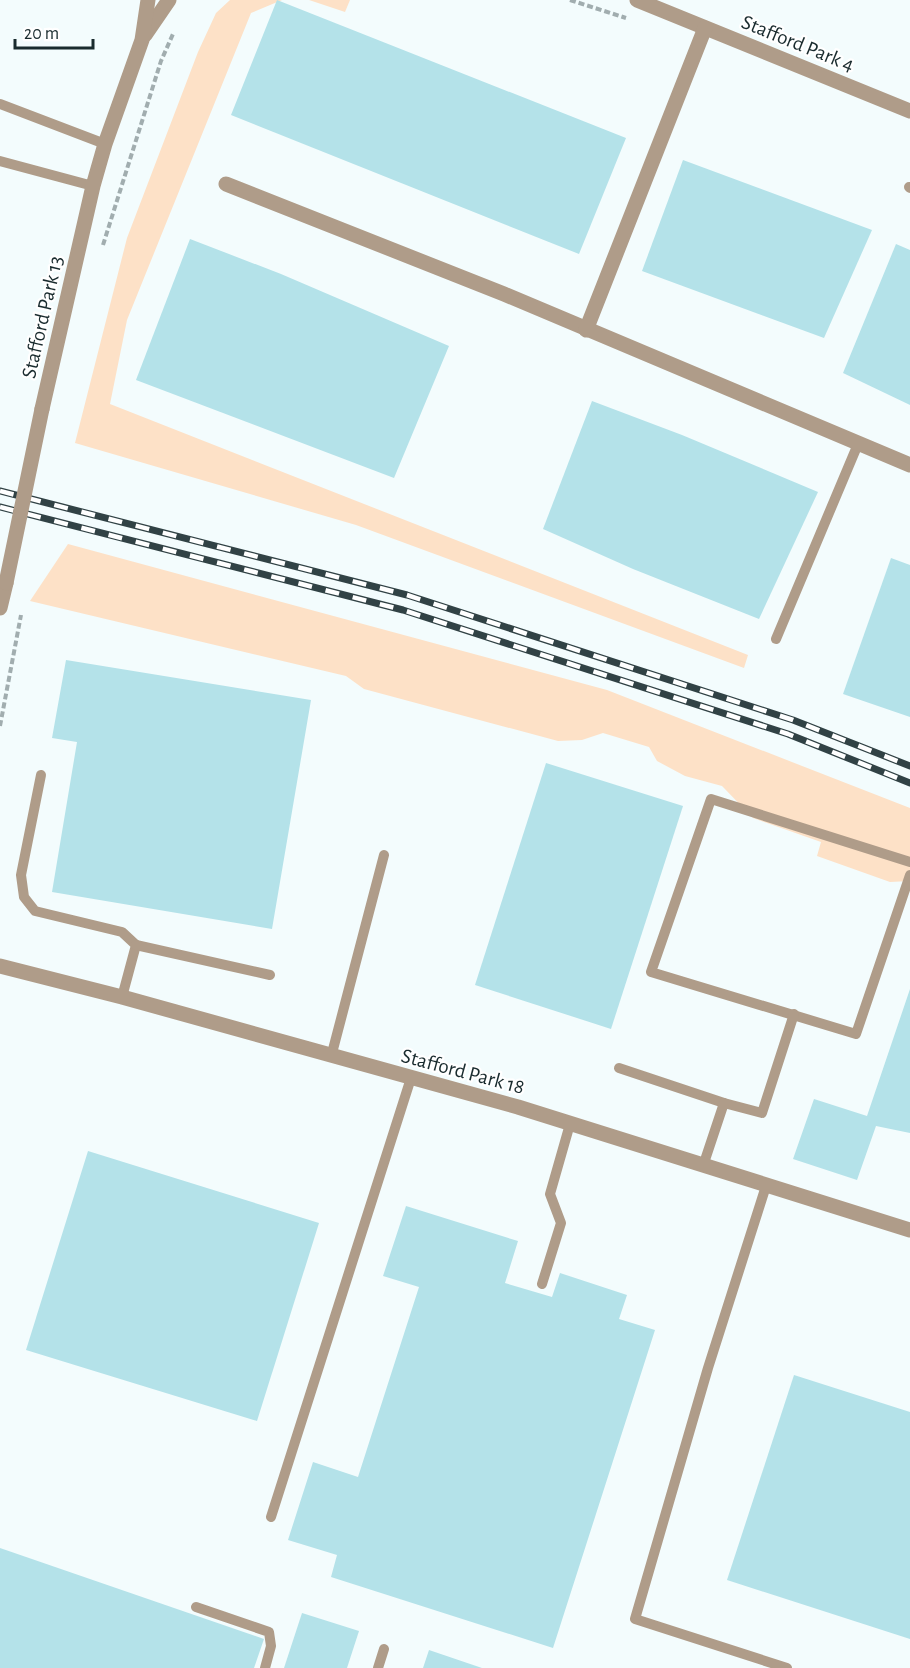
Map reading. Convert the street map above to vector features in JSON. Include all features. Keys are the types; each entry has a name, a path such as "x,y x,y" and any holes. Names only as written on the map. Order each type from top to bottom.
{"street":[{"name":"Stafford Park 13","path":"0,608 42,409 93,186 105,144 142,40 148,0"},
{"name":"Stafford Park 13","path":"142,40 169,0"},
{"name":"Stafford Park 4","path":"637,0 910,111"},
{"path":"586,330 705,28"},
{"path":"226,184 504,294 910,465"},
{"name":"Stafford Park 18","path":"0,966 122,997 570,1124 910,1230"}],"lane":[{"path":"0,104 105,144"},
{"path":"0,161 93,186"},
{"path":"776,639 858,444"},
{"path":"41,775 21,875 24,897 35,911 122,932 136,945 270,975"},
{"path":"910,862 711,799 651,972 856,1034 910,875"},
{"path":"331,1057 384,855"},
{"path":"122,997 136,945"},
{"path":"619,1068 724,1103 762,1113 795,1014"},
{"path":"271,1517 411,1078"},
{"path":"703,1166 724,1103"},
{"path":"542,1284 561,1223 550,1194 570,1124"},
{"path":"766,1186 708,1368 635,1619 787,1668"},
{"path":"196,1607 269,1632 271,1646 265,1668"},
{"path":"378,1668 384,1649"}],"path":[{"path":"102,250 160,61 174,31"},
{"path":"0,726 23,605"}],"shaded area":[{"path":"230,0 282,0 251,13 127,320 110,404 748,655 744,668 356,525 75,443 127,238 198,52 216,13"},
{"path":"309,0 350,0 345,12"},
{"path":"68,544 607,690 910,808 910,881 890,882 817,856 821,842 753,818 722,786 685,776 657,761 649,747 603,733 582,740 558,741 364,689 346,676 30,601"}],"building":[{"path":"277,0 626,138 579,254 231,115"},
{"path":"683,160 872,230 824,338 642,271"},
{"path":"190,239 281,274 449,346 394,478 136,380"},
{"path":"896,244 910,250 910,405 843,373"},
{"path":"592,401 682,435 818,492 759,619 633,569 543,529"},
{"path":"891,558 910,565 910,717 843,694"},
{"path":"66,660 311,700 272,929 52,892 77,742 52,738"},
{"path":"546,763 683,806 611,1029 475,985"},
{"path":"910,989 910,1133 876,1126 857,1180 793,1159 814,1099 867,1116"},
{"path":"88,1151 319,1223 257,1421 26,1350"},
{"path":"406,1206 518,1241 505,1283 552,1297 560,1273 627,1295 619,1319 655,1330 553,1648 331,1577 337,1555 288,1540 313,1462 358,1477 419,1287 383,1276"},
{"path":"794,1375 910,1412 910,1639 727,1580"},
{"path":"0,1548 264,1639 254,1668 0,1668"},
{"path":"302,1613 359,1631 347,1668 284,1668"},
{"path":"429,1650 482,1668 423,1668"}],"railway":[{"path":"0,491 407,595 793,720 910,766"},
{"path":"0,507 403,610 788,734 910,783"}]}
